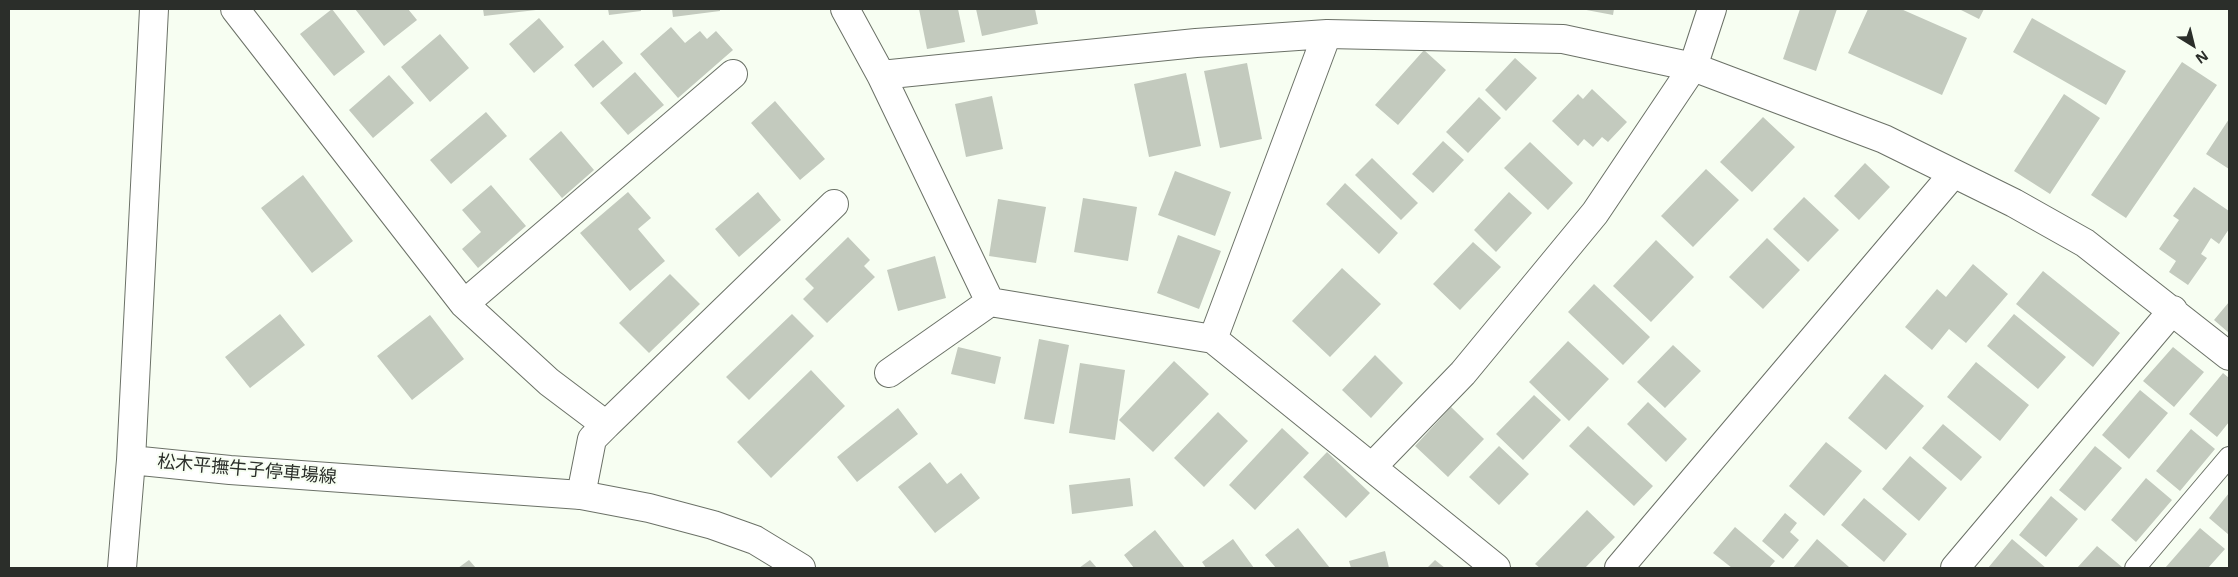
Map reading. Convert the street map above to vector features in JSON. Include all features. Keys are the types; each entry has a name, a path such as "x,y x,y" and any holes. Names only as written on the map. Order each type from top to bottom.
{"street":[{"path":"122,568 131,460 154,9"},
{"path":"235,9 464,304 549,382 606,425"},
{"path":"846,9 881,75 990,302"},
{"path":"1372,466 1463,373 1594,213 1694,67 1712,9"},
{"path":"881,75 1196,43 1327,34 1563,39 1694,67 1884,139 2014,203 2084,243 2173,310 2229,356"},
{"path":"1212,339 1327,34"},
{"path":"464,304 733,74"},
{"path":"1619,568 1953,174"},
{"path":"581,495 592,439 834,204"},
{"path":"889,373 990,302 1212,339 1372,466 1496,568"},
{"path":"1955,568 2173,310"},
{"name":"松木平撫牛子停車場線","path":"131,460 230,470 581,495 649,508 713,524 755,540 801,568"}],"lane":[{"path":"2135,568 2229,457"}],"building":[{"path":"332,9 365,52 334,76 300,34"},
{"path":"355,9 408,9 417,20 384,46"},
{"path":"483,9 536,9 536,10 484,16"},
{"path":"608,9 641,9 641,11 609,15"},
{"path":"672,9 720,9 720,11 673,17"},
{"path":"919,9 958,9 965,42 927,49"},
{"path":"976,9 1035,9 1038,24 982,36"},
{"path":"1581,9 1614,9 1613,15"},
{"path":"1800,9 1837,9 1816,71 1783,59"},
{"path":"1868,9 1901,9 1967,38 1942,95 1848,53"},
{"path":"1959,9 1984,9 1979,19"},
{"path":"539,18 564,47 534,73 509,44"},
{"path":"2032,18 2126,71 2106,105 2013,52"},
{"path":"671,27 685,43 700,31 707,39 716,31 733,50 678,98 640,54"},
{"path":"440,34 469,68 430,102 401,67"},
{"path":"603,40 623,63 593,88 574,65"},
{"path":"1424,50 1446,70 1398,125 1375,105"},
{"path":"1515,58 1537,78 1506,111 1485,90"},
{"path":"2182,62 2217,85 2126,218 2091,195"},
{"path":"1247,63 1262,139 1220,148 1204,71"},
{"path":"635,72 664,105 628,135 600,103"},
{"path":"1186,73 1201,146 1149,157 1134,84"},
{"path":"389,75 414,103 373,138 349,110"},
{"path":"1592,89 1627,122 1608,142 1602,137 1593,147 1584,139 1578,146 1552,121 1578,94 1583,99"},
{"path":"2064,94 2100,118 2050,194 2014,171"},
{"path":"992,96 1003,149 966,157 955,104"},
{"path":"1479,97 1501,118 1468,153 1446,132"},
{"path":"775,101 825,159 800,180 751,123"},
{"path":"486,112 507,136 451,184 430,160"},
{"path":"1763,117 1795,147 1752,192 1720,162"},
{"path":"2229,119 2229,169 2206,154"},
{"path":"561,131 594,170 562,198 529,159"},
{"path":"1443,141 1464,160 1433,193 1412,174"},
{"path":"1530,142 1573,183 1548,210 1504,168"},
{"path":"1372,158 1418,203 1401,220 1355,175"},
{"path":"1865,163 1890,187 1859,220 1834,196"},
{"path":"1706,169 1739,200 1693,247 1661,216"},
{"path":"1175,171 1231,192 1215,236 1158,215"},
{"path":"303,175 353,241 312,273 261,208"},
{"path":"1345,183 1398,233 1379,254 1326,204"},
{"path":"491,185 526,226 478,268 462,249 481,232 462,210"},
{"path":"2194,187 2229,211 2229,229 2219,244 2211,238 2201,254 2207,258 2188,285 2169,272 2176,261 2159,249 2179,220 2173,216"},
{"path":"628,192 651,218 638,229 665,261 630,291 580,233"},
{"path":"758,192 781,220 739,257 715,229"},
{"path":"1509,192 1532,213 1496,252 1474,230"},
{"path":"1804,197 1839,230 1808,262 1773,229"},
{"path":"1083,198 1137,207 1128,261 1074,252"},
{"path":"998,199 1046,207 1036,263 989,256"},
{"path":"1178,235 1221,251 1199,309 1157,293"},
{"path":"848,237 870,260 864,266 875,277 827,323 803,299 814,288 805,279"},
{"path":"1767,238 1800,270 1763,309 1729,277"},
{"path":"1656,240 1694,277 1651,322 1613,286"},
{"path":"1473,242 1501,267 1460,310 1433,284"},
{"path":"935,256 946,298 898,311 887,270"},
{"path":"1973,264 2008,294 1966,343 1949,329 1932,350 1905,327 1937,289 1946,297"},
{"path":"1342,268 1381,304 1330,357 1292,321"},
{"path":"2043,271 2120,333 2093,367 2016,304"},
{"path":"670,274 700,304 649,353 619,323"},
{"path":"1594,284 1650,337 1623,365 1568,312"},
{"path":"2229,302 2229,333 2214,320"},
{"path":"280,314 305,345 250,388 225,357"},
{"path":"792,314 814,336 749,400 726,377"},
{"path":"2014,314 2066,357 2038,389 1987,346"},
{"path":"430,315 464,359 412,400 377,356"},
{"path":"1039,339 1069,345 1054,424 1024,419"},
{"path":"1568,341 1609,379 1569,421 1529,382"},
{"path":"1673,345 1701,371 1665,408 1637,382"},
{"path":"958,347 1001,357 995,384 951,374"},
{"path":"2173,347 2204,372 2174,407 2143,381"},
{"path":"1375,355 1403,383 1371,418 1342,390"},
{"path":"1174,361 1209,394 1153,452 1119,420"},
{"path":"1976,362 2029,405 2000,441 1947,397"},
{"path":"1080,363 1125,370 1115,440 1069,433"},
{"path":"811,370 845,406 771,478 737,442"},
{"path":"2223,373 2229,378 2229,422 2217,437 2189,414"},
{"path":"1885,374 1924,406 1886,450 1848,418"},
{"path":"2140,390 2168,413 2129,459 2102,435"},
{"path":"1534,395 1561,420 1523,460 1496,434"},
{"path":"1648,402 1687,439 1666,462 1627,424"},
{"path":"1451,407 1484,439 1448,477 1415,446"},
{"path":"898,408 918,434 857,482 837,457"},
{"path":"1218,412 1248,441 1204,487 1174,458"},
{"path":"1943,424 1982,457 1961,481 1922,448"},
{"path":"1588,426 1653,486 1634,506 1569,446"},
{"path":"1282,428 1309,453 1255,510 1229,485"},
{"path":"2191,429 2215,449 2180,491 2156,471"},
{"path":"1826,442 1862,471 1824,516 1789,486"},
{"path":"1499,446 1529,474 1499,505 1469,477"},
{"path":"2095,446 2122,468 2085,511 2059,490"},
{"path":"1327,452 1370,493 1346,518 1303,477"},
{"path":"1910,456 1947,488 1919,521 1882,489"},
{"path":"930,462 947,484 961,473 980,498 935,533 898,487"},
{"path":"1130,478 1133,506 1072,514 1069,485"},
{"path":"2146,478 2172,500 2136,542 2111,520"},
{"path":"2229,493 2229,535 2209,518"},
{"path":"2051,496 2078,519 2046,557 2019,535"},
{"path":"1864,498 1907,534 1884,562 1841,525"},
{"path":"1587,510 1615,537 1585,568 1540,568 1535,564"},
{"path":"1785,513 1797,523 1790,532 1799,540 1783,559 1762,541"},
{"path":"1735,527 1775,561 1769,568 1732,568 1713,553"},
{"path":"1298,528 1330,568 1276,568 1265,555"},
{"path":"2200,528 2225,549 2208,568 2165,568"},
{"path":"1155,530 1185,568 1134,568 1124,555"},
{"path":"1233,539 1254,568 1206,568 1202,562"},
{"path":"1817,539 1849,567 1793,568"},
{"path":"2012,539 2046,568 1988,568"},
{"path":"2097,546 2122,567 2077,568"},
{"path":"1385,551 1389,568 1351,568 1349,561"},
{"path":"469,560 476,568 458,568"},
{"path":"1090,560 1097,568 1079,568"},
{"path":"1435,560 1445,568 1427,568"}]}
